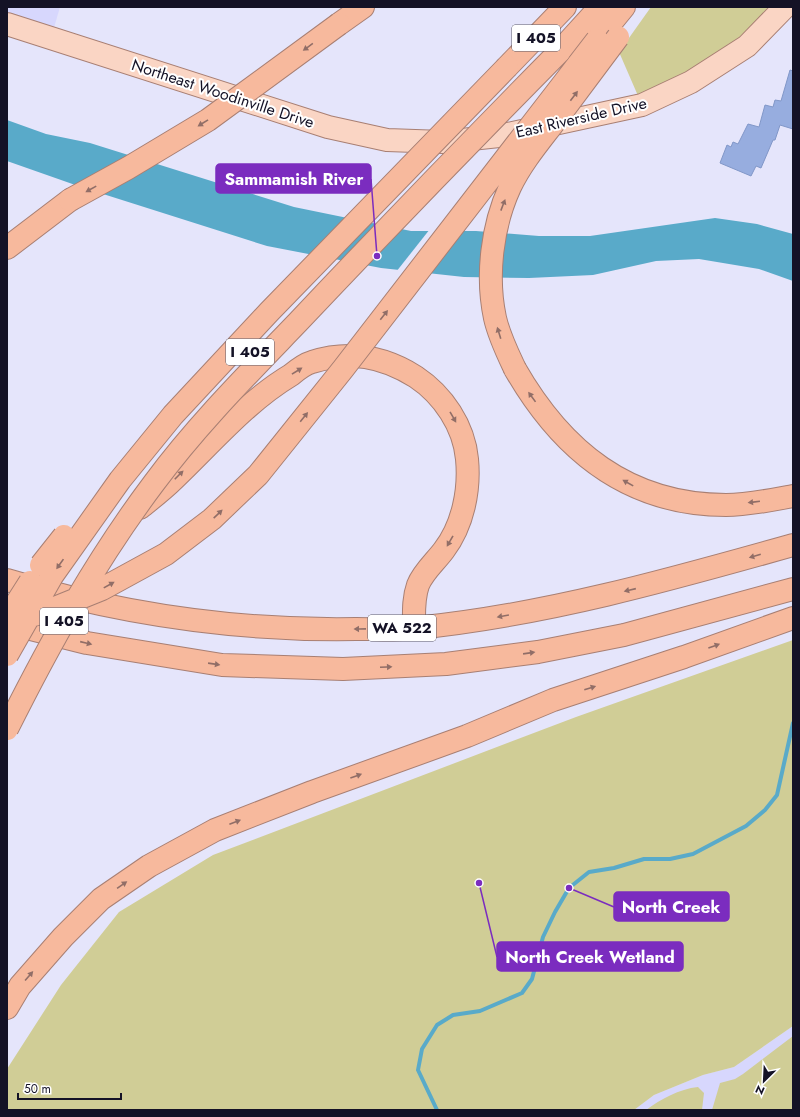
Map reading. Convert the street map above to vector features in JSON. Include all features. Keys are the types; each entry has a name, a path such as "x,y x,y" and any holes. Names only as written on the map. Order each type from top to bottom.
{"highway":[{"path":"7,231 70,200 128,168 208,120 363,7"},
{"name":"I 405","path":"7,655 57,570 120,480 173,415 503,64 548,7"},
{"name":"I 405","path":"7,618 41,565 144,434 216,354 503,64 565,7"},
{"name":"I 405","path":"7,729 41,661 98,562 155,481 199,426 555,48 586,7"},
{"name":"I 405","path":"7,706 39,640 74,580 125,502 150,468 237,366 354,244 555,48 600,7"},
{"path":"624,7 607,39 524,161 510,187 500,213 494,244 492,291 495,318 503,344 515,369 545,415 561,433 593,462 632,486 673,500 698,504 728,505 793,496"},
{"path":"7,623 45,612 102,589 166,554 212,519 258,475 607,39 640,7"},
{"path":"7,248 70,200"},
{"path":"128,518 172,482 268,389 310,362 340,356 378,358 408,372 429,386 447,407 459,428 467,458 466,501 457,529 445,550 419,583 414,599 414,628"},
{"name":"WA 522","path":"7,580 47,592 142,612 241,625 315,630 414,628 488,619 566,605 650,585 793,545"},
{"name":"WA 522","path":"7,623 87,643 222,665 343,669 446,664 538,652 624,635 793,589"},
{"path":"7,1008 25,980 63,937 101,899 149,866 215,830 312,792 467,736 553,700 684,657 793,618"}],"main road":[{"name":"East Riverside Drive","path":"443,142 499,136 642,105 692,82 747,46 785,7"},
{"name":"Northeast Woodinville Drive","path":"7,24 328,127 387,140 443,142"}],"shaded area":[{"path":"7,7 60,7 51,38 7,24"},
{"path":"651,7 785,7 642,105 619,52"},
{"path":"7,120 46,134 90,143 294,207 411,231 476,231 539,236 590,236 715,218 757,224 793,234 793,281 759,269 699,259 656,261 593,275 529,278 464,277 381,268 267,246 81,187 7,161"},
{"path":"793,640 793,1026 734,1067 703,1075 654,1095 634,1110 7,1110 7,1069 61,985 119,912 213,855 576,717"},
{"path":"793,1026 793,1110 634,1110 654,1095 703,1075 734,1067"},
{"path":"793,1036 793,1110 712,1110 720,1083 735,1079 743,1074"},
{"path":"698,1087 704,1093 702,1110 646,1110 670,1095"}],"pier":[{"path":"430,229 459,229 422,274 396,272"}],"building":[{"path":"790,70 793,71 793,129 780,125 775,140 773,140 761,168 756,166 751,176 720,163 727,145 731,147 733,142 738,144 748,124 759,127 765,105 773,107 775,100 781,101"}],"waterway":[{"path":"437,1110 418,1070 422,1049 437,1025 453,1015 480,1011 522,993 532,979 543,937 555,912 569,888 589,872 614,868 644,859 670,859 693,854 746,826 765,810 777,795 793,723"}],"place":[{"name":"Sammamish River","path":"377,256"},
{"name":"North Creek Wetland","path":"479,883"},
{"name":"North Creek","path":"569,888"}]}
